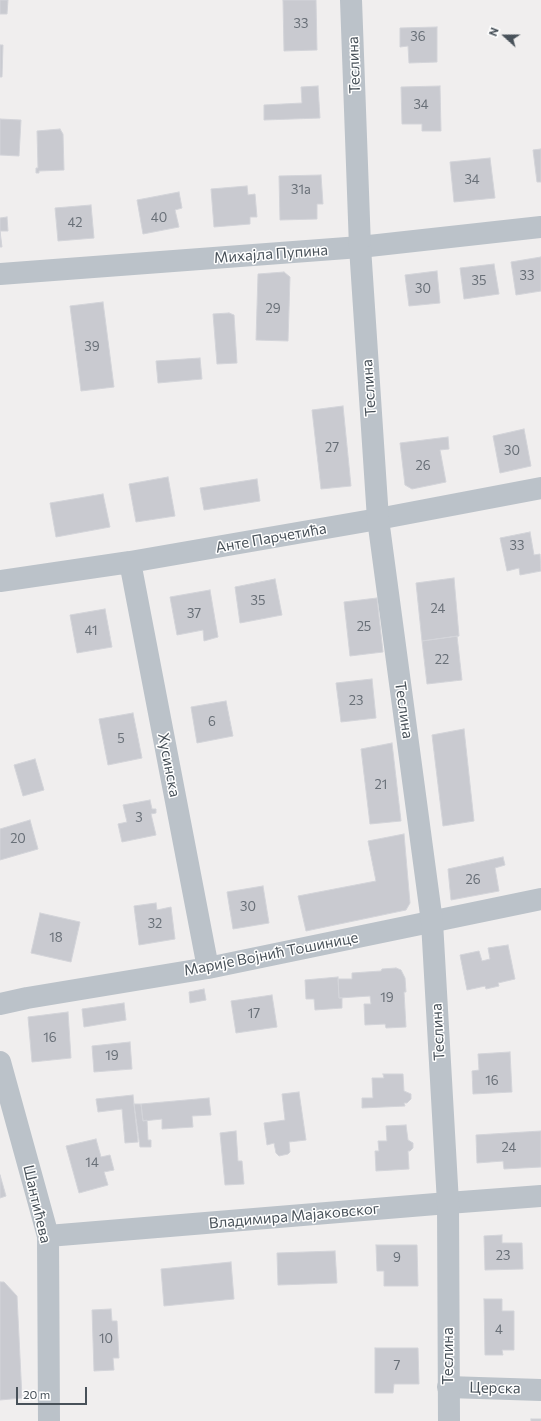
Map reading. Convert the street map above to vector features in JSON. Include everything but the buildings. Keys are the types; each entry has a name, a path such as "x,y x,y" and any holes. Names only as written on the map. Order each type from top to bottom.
{"street":[{"name":"Теслина","path":"351,0 360,247 378,519 432,922 448,1203 449,1421"},
{"name":"Михајла Пупина","path":"0,274 360,247 541,227"},
{"name":"Анте Парчетића","path":"0,581 130,562 378,519 541,488"},
{"name":"Хусинска","path":"130,562 208,968"},
{"name":"Марије Војнић Тошинице","path":"0,1004 27,998 208,968 541,900"},
{"name":"Шантићева","path":"0,1062 48,1236 49,1421"},
{"name":"Владимира Мајаковског","path":"48,1236 541,1196"},
{"name":"Церска","path":"448,1387 541,1390"}]}
